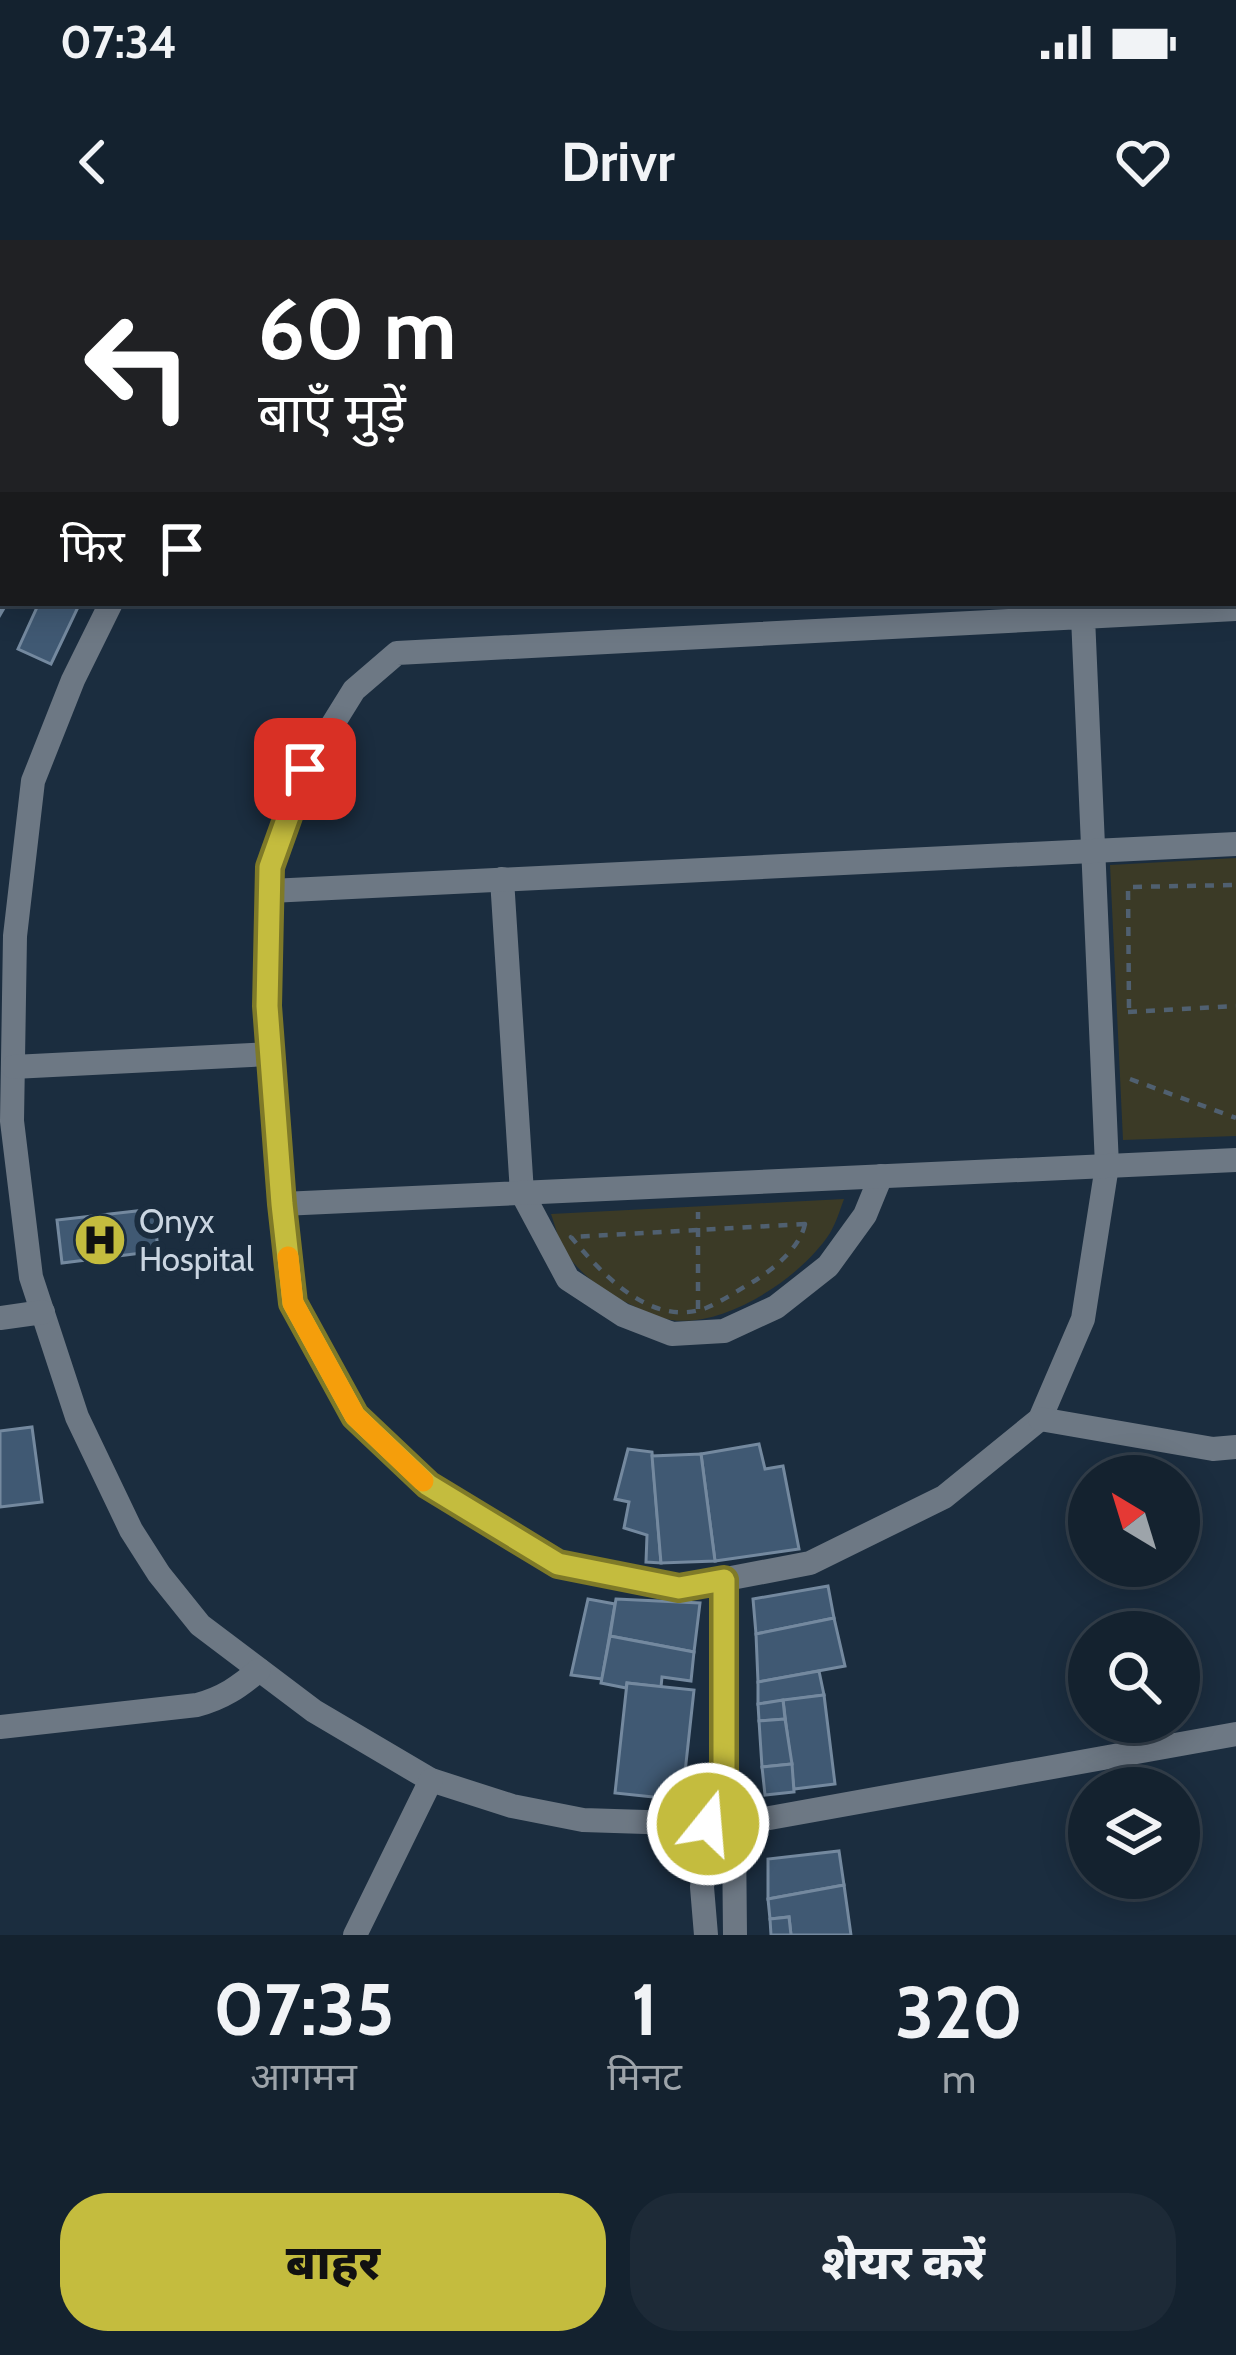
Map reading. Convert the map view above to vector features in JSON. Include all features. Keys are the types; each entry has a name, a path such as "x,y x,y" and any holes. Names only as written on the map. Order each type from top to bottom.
{"street":[{"path":"110,606 33,781 15,936 12,1121 31,1277 77,1417 131,1530 200,1625 314,1711 431,1780 512,1806 583,1820 722,1824 1236,1734"},
{"path":"1082,610 1107,1166 1083,1319 1040,1419 944,1497 810,1563 679,1588 558,1564 428,1485 355,1416 293,1303 282,1204 267,1006 270,867 305,769 354,690 397,653 1082,610 1236,608"},
{"path":"270,891 1236,844"},
{"path":"502,879 522,1193 568,1279 623,1315 672,1334 724,1330 776,1307 828,1266 865,1215 881,1176"},
{"path":"13,1067 271,1054"},
{"path":"282,1204 1236,1160"},
{"path":"0,1318 43,1312"},
{"path":"1040,1419 1214,1449 1236,1447"},
{"path":"724,1580 722,1824 735,1935"},
{"path":"0,1726 197,1705 234,1692 259,1670"},
{"path":"356,1935 431,1780"},
{"path":"706,1935 702,1887 722,1824"}],"path":[{"path":"1236,885 1128,887 1129,1012 1236,1006"},
{"path":"1130,1080 1236,1118"},
{"path":"698,1185 698,1310"},
{"path":"805,1224 790,1251 764,1274 698,1310 665,1310 636,1298 609,1279 572,1237 698,1230 805,1224"}],"shaded area":[{"path":"1236,858 1236,1136 1123,1140 1110,865"},
{"path":"844,1199 830,1233 801,1267 737,1308 692,1320 651,1314 596,1283 569,1257 551,1214"}],"building":[{"path":"38,606 79,606 51,664 18,649"},
{"path":"154,1209 158,1251 62,1263 57,1220"},
{"path":"32,1427 42,1502 0,1507 0,1431"},
{"path":"759,1444 765,1469 783,1466 799,1549 715,1561 701,1454"},
{"path":"628,1449 652,1452 661,1563 646,1562 647,1535 624,1528 629,1502 615,1499"},
{"path":"701,1454 715,1561 661,1563 652,1456"},
{"path":"828,1586 834,1618 756,1634 753,1599"},
{"path":"588,1599 615,1604 602,1679 571,1675"},
{"path":"616,1599 700,1603 694,1652 610,1636"},
{"path":"834,1618 845,1666 758,1682 756,1634"},
{"path":"610,1636 694,1652 691,1681 662,1677 661,1687 627,1683 626,1688 601,1683"},
{"path":"819,1671 824,1695 758,1704 758,1682"},
{"path":"627,1683 694,1690 682,1800 615,1793"},
{"path":"824,1695 835,1784 794,1789 783,1700"},
{"path":"783,1700 785,1719 759,1721 758,1704"},
{"path":"785,1719 792,1764 762,1767 759,1721"},
{"path":"792,1764 794,1792 765,1795 762,1767"},
{"path":"839,1851 844,1885 768,1899 768,1859"},
{"path":"844,1885 851,1935 791,1935 789,1917 770,1919 768,1899"},
{"path":"789,1917 791,1935 771,1935 770,1919"}],"slow traffic":[{"path":"288,1257 293,1303 355,1416 423,1481"}],"place":[{"name":"Onyx Hospital","path":"100,1240"}],"route":[{"path":"305,769 270,867 267,1006 293,1303 355,1416 428,1485 558,1564 679,1588 724,1580 724,1810 713,1813 708,1824"}]}
